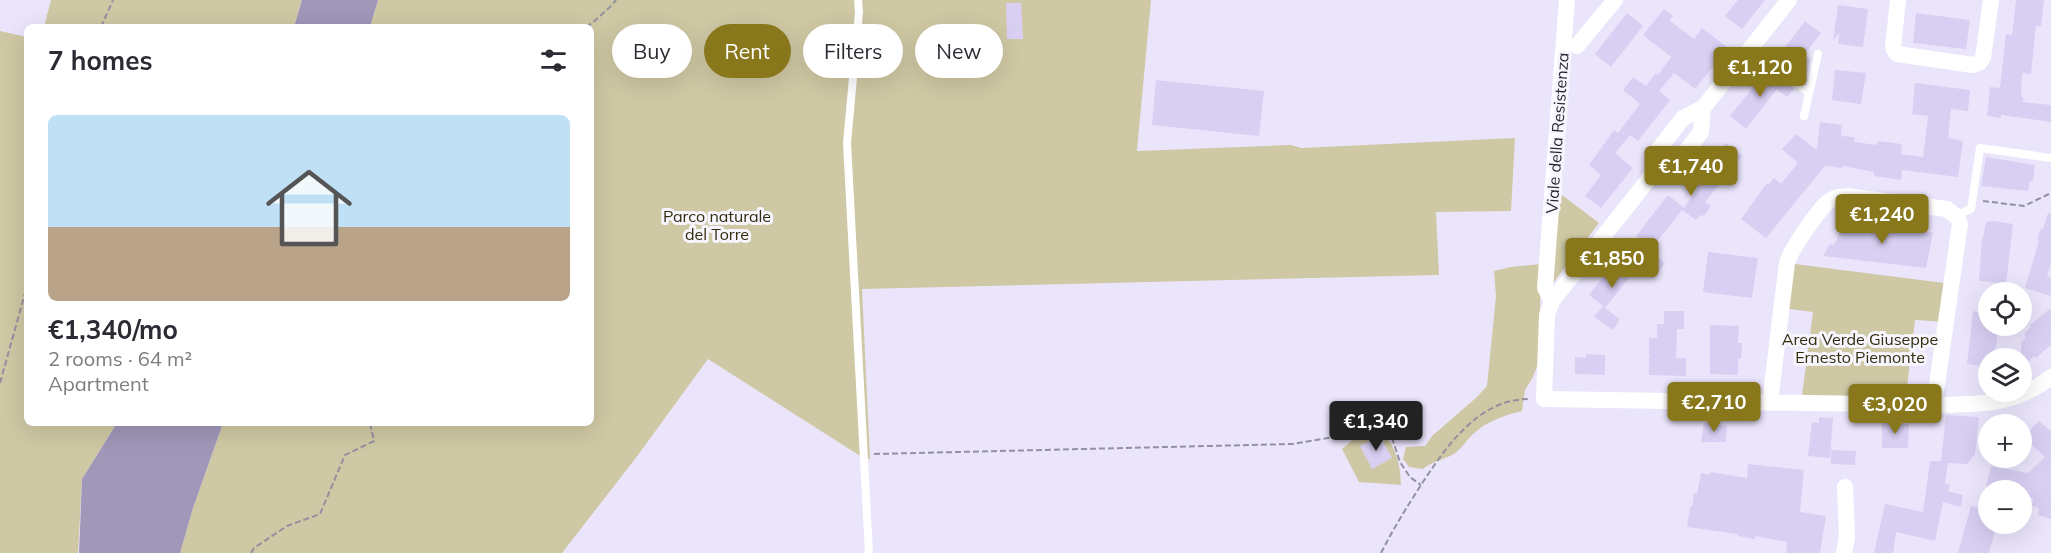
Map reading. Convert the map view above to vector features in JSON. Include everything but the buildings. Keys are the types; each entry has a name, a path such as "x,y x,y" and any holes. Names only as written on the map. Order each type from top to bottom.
{"street":[{"name":"Viale della Resistenza","path":"1552,301 1545,288 1567,0"},
{"name":"Viale della Resistenza","path":"1577,46 1615,0"},
{"name":"Viale della Resistenza","path":"1770,402 1544,399 1547,315 1552,301 1656,170 1658,150 1683,118 1703,108 1789,0"},
{"path":"1898,0 1893,48 1897,54 1973,64 1979,63 1983,58 1991,0"},
{"name":"Viale della Resistenza","path":"1656,170 1676,164 1701,132 1703,108"},
{"path":"1934,405 1960,224 1964,212 1846,196 1836,197 1827,203 1790,252 1770,402 1934,405 1992,404 2020,396 2051,377"},
{"path":"1844,553 1847,537 1845,487"}],"lane":[{"path":"858,0 847,143 869,553"},
{"path":"1751,48 1809,93"},
{"path":"1804,116 1818,54"},
{"path":"1964,212 1980,148 2051,158"}],"path":[{"path":"102,24 113,0"},
{"path":"591,24 616,0"},
{"path":"1964,212 1978,201 2024,206 2051,193"},
{"path":"0,383 24,297"},
{"path":"1381,553 1444,451 1475,419 1497,405 1524,399"},
{"path":"865,454 1292,444 1340,436 1351,425 1369,420 1383,426 1392,438 1400,462 1410,477 1421,485"},
{"path":"251,553 254,548 287,526 320,513 345,455 374,441 371,426"}],"green space":[{"path":"51,0 302,0 295,24 45,24"},
{"name":"Parco naturale del Torre","path":"378,0 1151,0 1137,151 1291,145 1301,148 1515,138 1511,211 1436,212 1439,275 862,289 870,459 865,459 708,359 635,459 562,553 180,553 222,426 594,426 594,24 371,24"},
{"path":"0,31 24,36 24,426 115,426 82,479 78,553 0,553"},
{"path":"1558,192 1599,223 1550,287"},
{"name":"Area Verde Giuseppe Ernesto Piemonte","path":"1787,263 1952,284 1947,322 1915,320 1905,404 1801,403 1813,312 1782,308"},
{"path":"1541,264 1539,361 1525,390 1522,411 1483,426 1452,455 1423,469 1409,467 1403,459 1406,447 1425,446 1432,436 1487,386 1496,296 1494,271"},
{"path":"1365,425 1376,425 1392,445 1398,460 1401,485 1359,482 1342,449"}],"shaded area":[{"path":"302,0 378,0 371,24 295,24"},
{"path":"115,426 222,426 180,553 79,553 82,479"}]}
